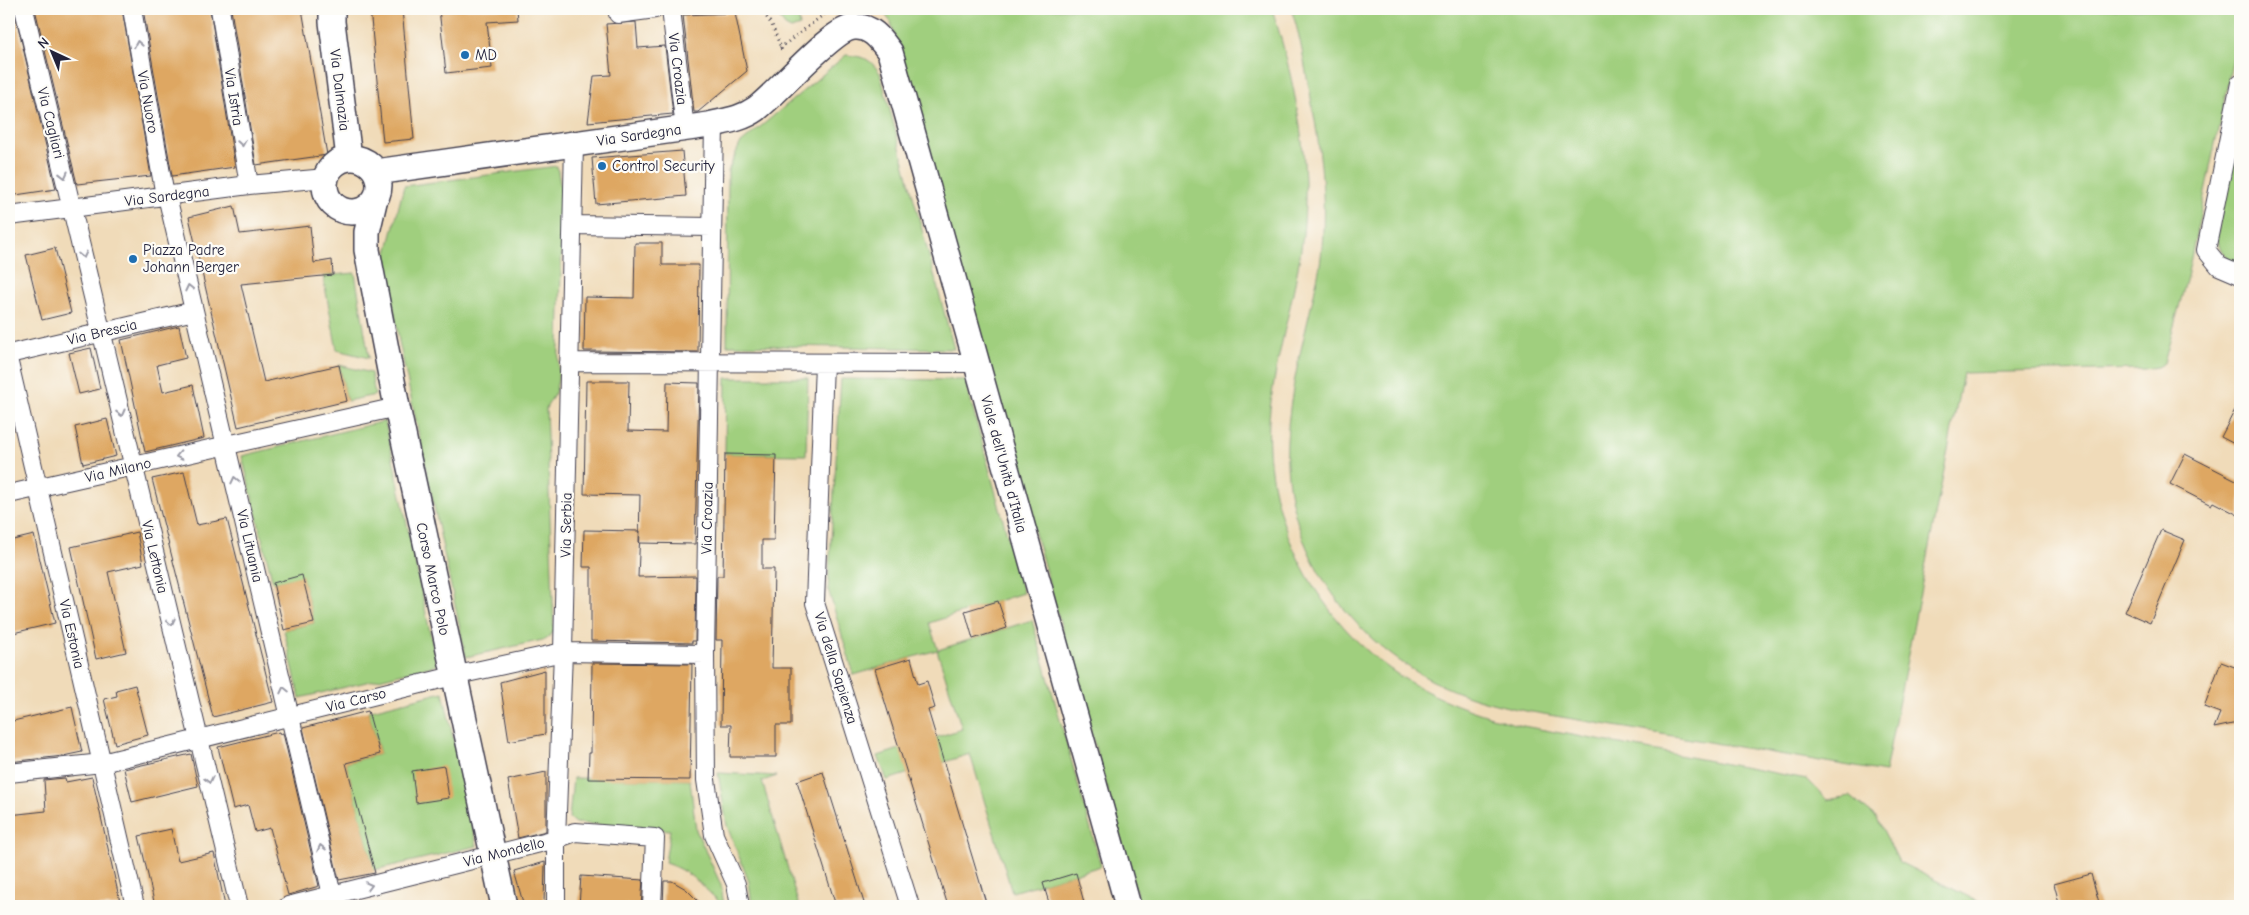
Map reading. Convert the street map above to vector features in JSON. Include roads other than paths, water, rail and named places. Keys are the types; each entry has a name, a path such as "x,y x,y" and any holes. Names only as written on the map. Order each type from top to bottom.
{"street":[{"name":"Via Cagliari","path":"24,9 72,207"},
{"name":"Via Nuoro","path":"132,9 166,196"},
{"name":"Via Istria","path":"220,9 249,186"},
{"path":"618,14 655,9"},
{"name":"Via Croazia","path":"670,9 685,128"},
{"name":"Via Dalmazia","path":"330,13 349,158"},
{"name":"Via Sardegna","path":"376,172 738,119 756,109 835,36 853,26 869,28"},
{"name":"Viale dell'Unità d'Italia","path":"869,28 890,52 1128,906"},
{"path":"2240,83 2206,250 2219,266 2240,275"},
{"name":"Via Croazia","path":"714,124 705,654 708,804 714,835 736,884 740,906"},
{"name":"Via Serbia","path":"556,906 556,840 563,652 574,144"},
{"path":"349,158 360,158 369,164 376,172 380,187 370,217 367,250 358,234 327,194 326,178 331,169 338,161 349,158"},
{"name":"Via Sardegna","path":"9,216 326,178"},
{"name":"Via Lituania","path":"166,196 332,895"},
{"path":"336,207 345,212 356,212 366,209 374,202"},
{"name":"Via Lettonia","path":"72,207 239,906"},
{"path":"572,225 712,227"},
{"name":"Corso Marco Polo","path":"367,250 397,407 453,676 504,906"},
{"name":"Via Brescia","path":"9,354 194,311"},
{"path":"569,362 976,363"},
{"name":"Via Estonia","path":"9,363 135,906"},
{"name":"Via della Sapienza","path":"824,363 815,603 910,906"},
{"name":"Via Milano","path":"9,494 397,407"},
{"name":"Via Carso","path":"9,773 102,763 453,676 563,652 705,654"},
{"name":"Via Mondello","path":"288,906 556,840 575,832 655,838 652,906"}],"place":[{"name":"MD","path":"465,55"},
{"name":"Control Security","path":"602,166"},
{"name":"Piazza Padre Johann Berger","path":"133,259"}]}
